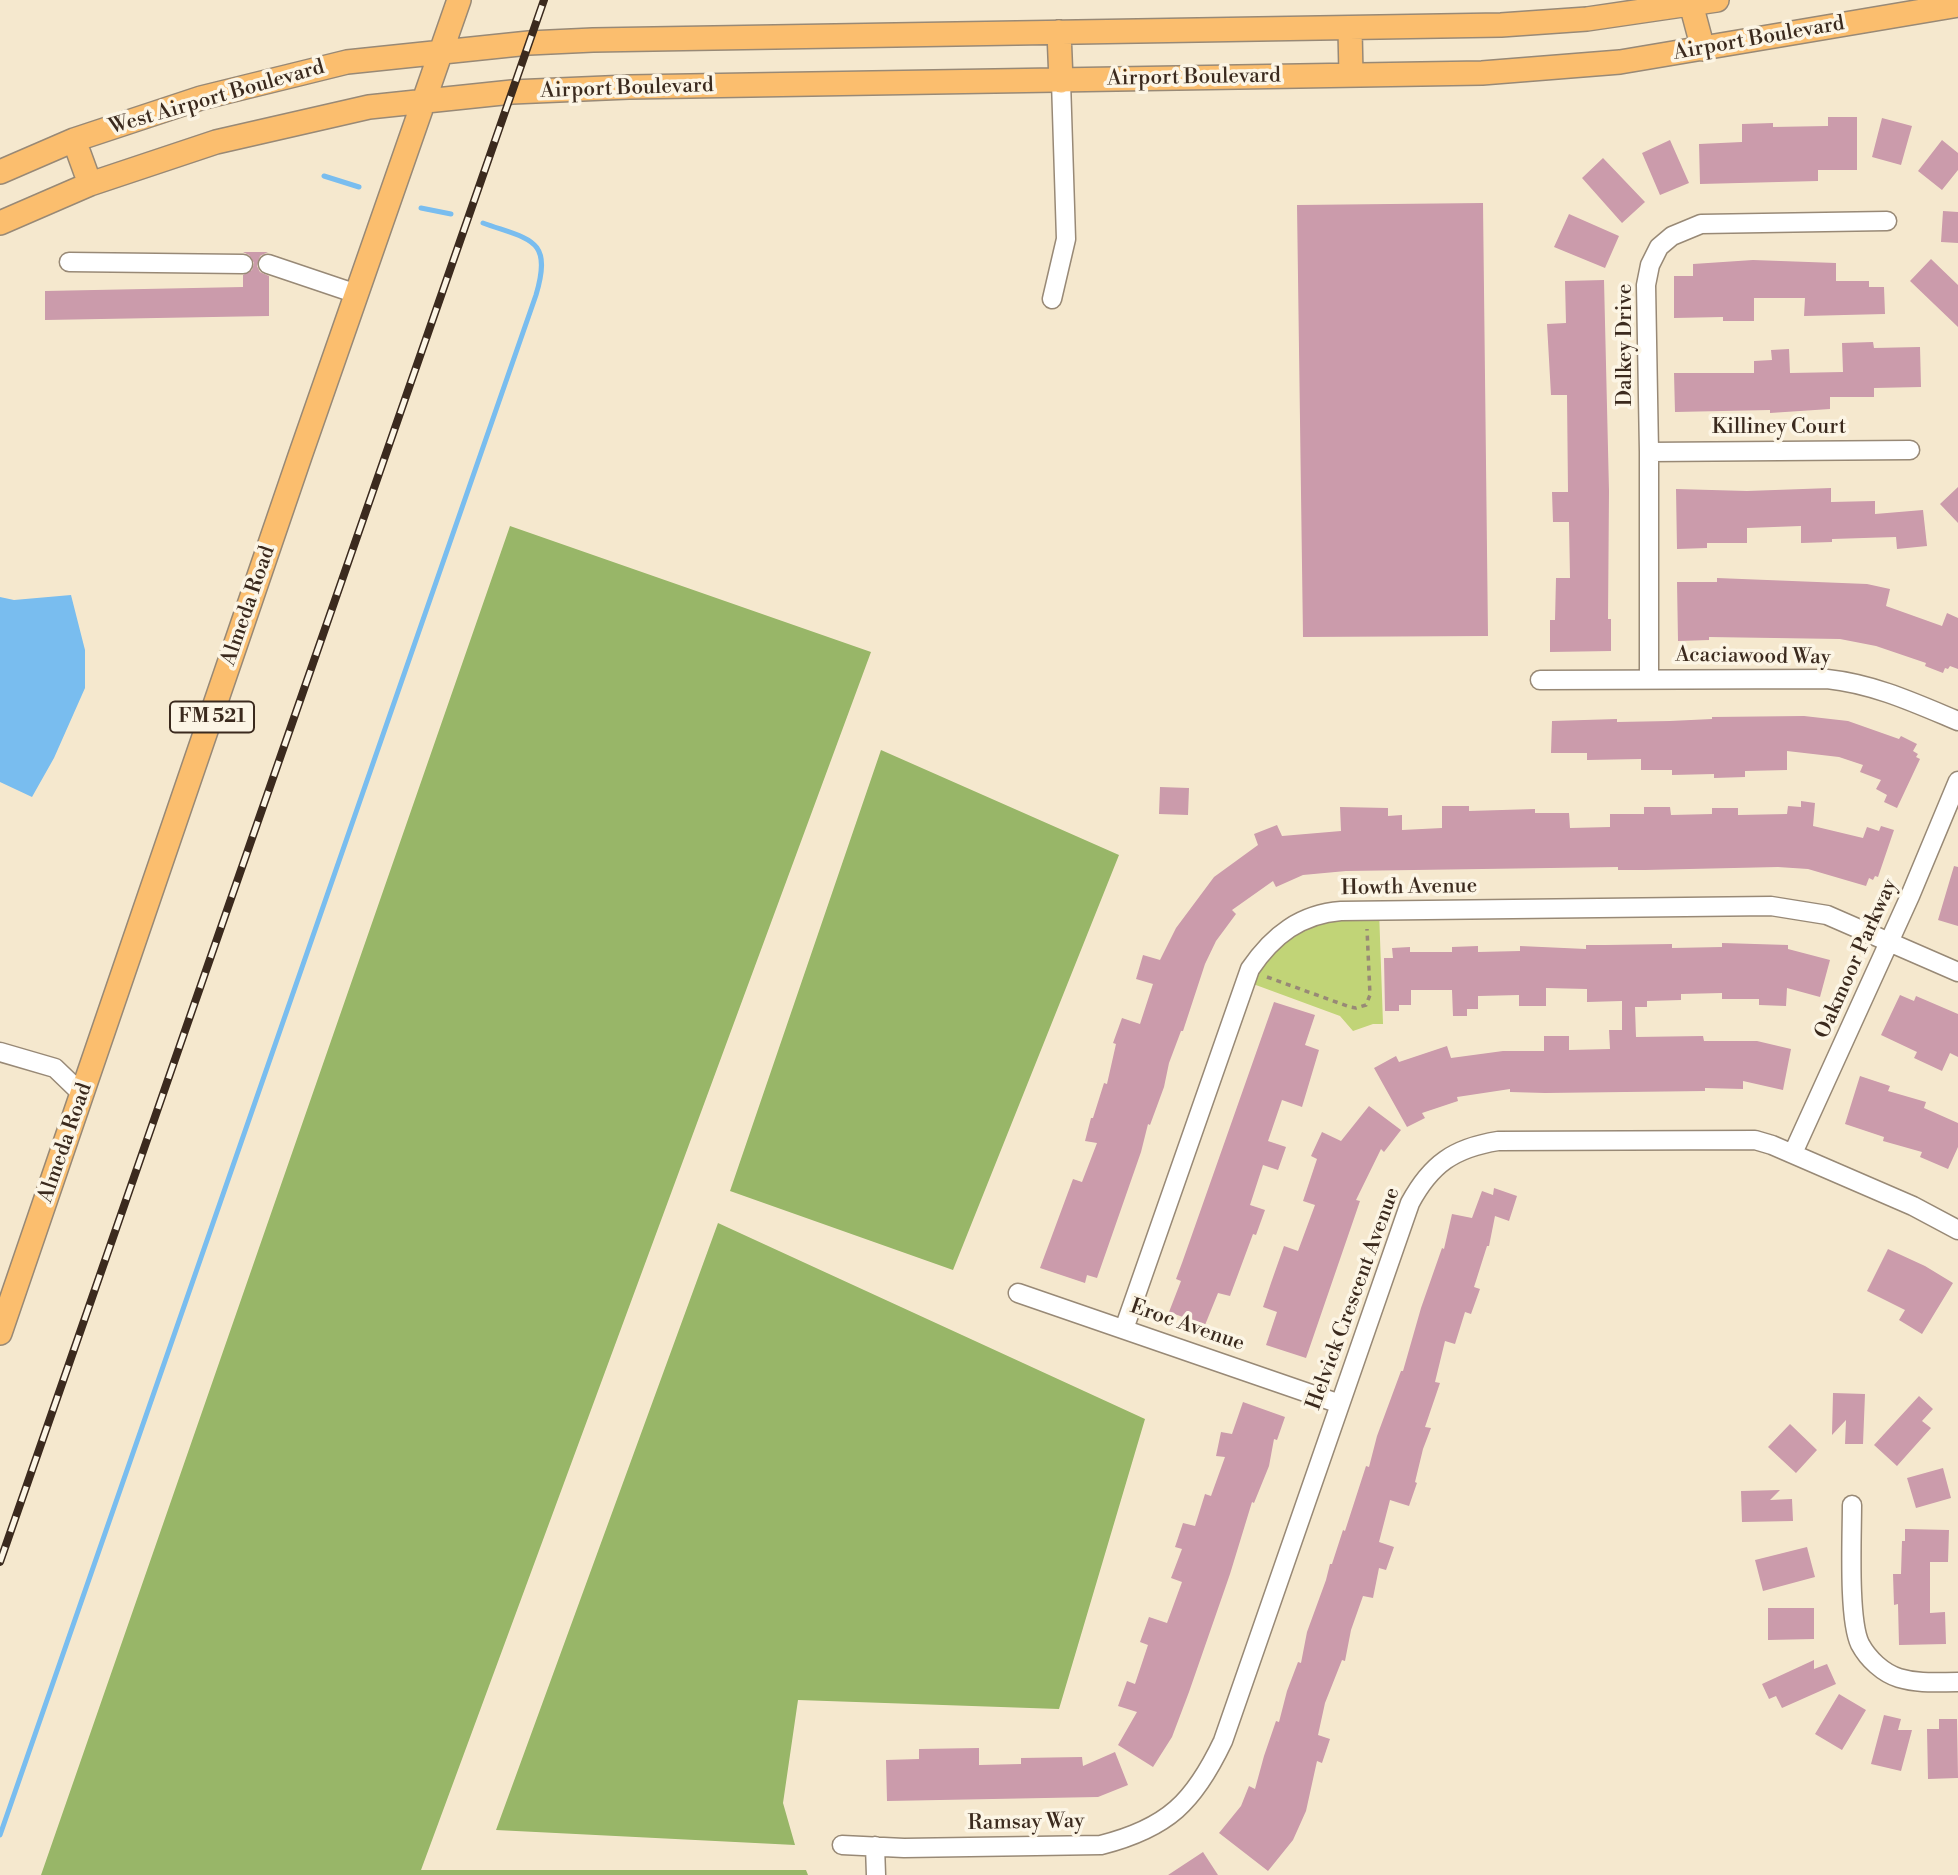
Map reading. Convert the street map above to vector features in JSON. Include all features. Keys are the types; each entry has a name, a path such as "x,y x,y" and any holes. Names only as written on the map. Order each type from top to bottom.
{"main road":[{"name":"Almeda Road","path":"0,1333 460,0"},
{"path":"441,54 529,43 593,40 1501,25 1587,19 1717,0"},
{"path":"1691,5 1703,49"},
{"name":"Airport Boulevard","path":"425,102 512,92 629,87 1482,73 1620,62 1958,5"},
{"path":"1350,29 1351,75"},
{"path":"1059,32 1061,80"},
{"name":"West Airport Boulevard","path":"0,172 74,140 201,98 347,62 441,54"},
{"name":"West Airport Boulevard","path":"0,223 90,184 216,142 369,107 425,102"},
{"path":"74,140 90,184"}],"street":[{"path":"1052,299 1066,239 1061,80"},
{"name":"Dalkey Drive","path":"1649,679 1646,285 1650,265 1659,247 1672,236 1701,224 1887,221"},
{"path":"69,262 243,264"},
{"path":"268,264 357,294"},
{"name":"Killiney Court","path":"1649,452 1910,450"},
{"name":"Acaciawood Way","path":"1540,680 1827,679 1855,682 1884,690 1958,721"},
{"name":"Oakmoor Parkway","path":"1793,1153 1889,942 1958,781"},
{"name":"Howth Avenue","path":"1124,1329 1250,968 1272,941 1298,922 1325,912 1342,911 1771,906 1827,915 1958,972"},
{"path":"0,1052 55,1068 83,1095"},
{"name":"Helvick Crescent Avenue","path":"1195,1792 1223,1741 1410,1203 1421,1183 1437,1166 1457,1152 1476,1144 1498,1142 1755,1140 1793,1153 1913,1206 1958,1230"},
{"name":"Eroc Avenue","path":"1018,1293 1340,1404"},
{"path":"1852,1505 1854,1619 1859,1642 1872,1662 1896,1678 1920,1682 1958,1682"},
{"name":"Ramsay Way","path":"842,1845 1101,1845 1131,1837 1152,1826 1176,1811 1195,1792"},
{"path":"875,1846 876,1875"}],"path":[{"path":"1265,976 1350,1007 1366,1005 1370,995 1367,929"}],"green space":[{"path":"510,526 871,652 421,1870 806,1870 808,1875 41,1875"},
{"path":"881,750 1119,855 953,1270 730,1191"},
{"path":"1379,910 1383,1024 1373,1024 1353,1031 1340,1016 1245,981 1283,931"},
{"path":"718,1223 1145,1419 1059,1709 798,1700 783,1803 795,1845 496,1830"}],"water":[{"path":"71,595 85,650 85,688 54,758 32,797 0,782 0,597 14,600"}],"building":[{"path":"1828,117 1857,117 1857,170 1818,170 1818,181 1700,184 1699,144 1742,142 1742,124 1773,123 1773,127 1828,126"},
{"path":"1882,118 1912,126 1901,165 1872,157"},
{"path":"1670,140 1689,183 1660,195 1642,153"},
{"path":"1942,140 1958,153 1958,170 1942,190 1918,171"},
{"path":"1603,158 1645,202 1622,223 1582,178"},
{"path":"1483,203 1488,636 1303,637 1297,205"},
{"path":"1943,211 1958,212 1958,243 1941,242"},
{"path":"1569,214 1619,236 1605,268 1554,247"},
{"path":"243,252 268,252 260,256 257,266 260,272 269,276 269,316 45,320 45,291 243,287 243,275 252,270 254,263 249,255"},
{"path":"1931,259 1958,285 1958,327 1910,281"},
{"path":"1753,260 1836,263 1836,281 1869,281 1869,287 1884,287 1885,314 1804,316 1805,298 1754,298 1754,321 1723,321 1723,317 1674,318 1674,276 1693,276 1693,264"},
{"path":"1604,280 1609,491 1608,619 1611,619 1611,651 1550,652 1550,620 1555,620 1556,578 1570,578 1569,522 1553,522 1552,492 1568,492 1567,395 1551,395 1547,324 1566,323 1565,281"},
{"path":"1873,342 1874,348 1920,347 1921,387 1874,388 1874,397 1830,397 1830,409 1770,413 1770,410 1675,412 1674,373 1754,373 1754,361 1772,360 1771,350 1789,349 1790,373 1843,372 1842,343"},
{"path":"1958,487 1958,523 1940,504"},
{"path":"1831,488 1831,502 1875,501 1875,514 1923,510 1927,546 1897,549 1896,537 1801,543 1801,526 1747,528 1747,543 1707,543 1707,548 1677,549 1676,489 1747,491"},
{"path":"1717,578 1867,584 1890,589 1886,606 1942,626 1947,613 1958,618 1958,669 1950,666 1945,668 1943,673 1925,666 1926,663 1876,646 1840,639 1709,637 1709,640 1678,641 1677,582 1717,582"},
{"path":"1804,716 1848,721 1899,739 1901,736 1917,744 1913,751 1920,759 1897,808 1884,802 1887,795 1876,789 1881,780 1860,772 1863,765 1839,757 1787,751 1787,770 1745,771 1745,777 1714,778 1714,774 1672,775 1672,770 1641,770 1641,759 1587,760 1587,753 1551,753 1552,721 1670,721 1712,717"},
{"path":"1160,787 1189,788 1188,815 1159,814"},
{"path":"1801,801 1815,803 1813,826 1863,838 1867,827 1879,831 1881,826 1894,830 1878,877 1875,876 1873,880 1869,878 1866,886 1808,869 1778,867 1618,870 1618,867 1346,871 1303,875 1276,887 1273,881 1232,910 1236,914 1216,941 1205,964 1097,1278 1087,1275 1085,1283 1040,1268 1073,1179 1082,1182 1097,1143 1085,1141 1104,1083 1107,1084 1116,1044 1113,1043 1122,1018 1140,1024 1153,984 1136,979 1143,955 1160,960 1176,928 1214,877 1258,845 1254,834 1277,825 1282,836 1341,831 1340,807 1388,808 1388,816 1402,815 1402,830 1442,828 1442,806 1469,806 1469,811 1535,809 1535,813 1569,813 1570,828 1610,827 1610,814 1644,814 1644,807 1670,807 1671,815 1712,814 1712,808 1738,808 1738,815 1787,814 1788,806 1801,807"},
{"path":"1954,866 1958,867 1958,926 1938,920"},
{"path":"1722,943 1788,945 1788,949 1830,960 1820,997 1787,988 1786,1006 1759,1005 1759,999 1722,999 1722,993 1681,994 1681,1000 1647,1001 1647,1007 1635,1007 1636,1037 1703,1036 1704,1041 1757,1041 1791,1049 1783,1090 1743,1081 1743,1089 1705,1088 1705,1091 1545,1093 1510,1092 1510,1089 1457,1097 1458,1101 1422,1113 1425,1118 1407,1127 1374,1068 1396,1056 1399,1062 1447,1046 1451,1058 1503,1051 1544,1051 1544,1036 1569,1036 1569,1050 1610,1049 1609,1030 1622,1030 1622,1001 1587,1002 1587,989 1546,988 1546,1006 1519,1006 1519,995 1478,996 1478,1009 1467,1009 1467,1016 1453,1016 1452,990 1411,990 1411,1005 1399,1005 1399,1011 1385,1011 1384,958 1393,958 1392,948 1410,947 1410,952 1452,952 1452,947 1478,946 1478,952 1520,951 1520,946 1586,949 1586,945 1672,944 1672,948 1722,947"},
{"path":"1900,995 1914,1001 1916,996 1958,1014 1958,1057 1950,1053 1942,1071 1914,1058 1917,1052 1881,1035"},
{"path":"1274,1002 1315,1015 1305,1045 1319,1050 1302,1107 1282,1100 1268,1141 1286,1147 1278,1170 1263,1165 1250,1205 1265,1210 1230,1296 1218,1293 1205,1325 1169,1312 1181,1281 1176,1279"},
{"path":"1860,1076 1890,1086 1888,1091 1926,1102 1924,1108 1958,1123 1958,1147 1948,1169 1920,1157 1922,1152 1883,1141 1884,1137 1845,1124"},
{"path":"1369,1106 1401,1130 1384,1152 1381,1149 1356,1200 1360,1201 1306,1358 1266,1345 1277,1312 1263,1307 1271,1283 1284,1246 1298,1251 1315,1205 1303,1201 1317,1159 1311,1156 1322,1132 1341,1141"},
{"path":"1494,1188 1517,1196 1509,1221 1495,1216 1489,1246 1474,1287 1480,1289 1471,1314 1465,1312 1455,1344 1445,1341 1435,1382 1440,1383 1425,1427 1431,1428 1423,1449 1415,1482 1417,1483 1409,1506 1390,1500 1379,1542 1394,1547 1386,1570 1379,1568 1373,1598 1363,1596 1351,1630 1345,1661 1342,1660 1325,1703 1318,1735 1330,1739 1322,1763 1317,1761 1306,1811 1293,1840 1268,1871 1219,1833 1241,1806 1249,1786 1255,1789 1276,1721 1279,1722 1298,1662 1301,1663 1307,1632 1330,1564 1343,1530 1345,1531 1366,1466 1369,1467 1377,1436 1403,1371 1421,1308 1442,1248 1444,1249 1452,1214 1472,1218 1482,1191 1493,1195"},
{"path":"1888,1249 1953,1283 1922,1334 1899,1320 1905,1310 1867,1291"},
{"path":"1833,1393 1865,1394 1863,1444 1845,1444 1846,1420 1832,1435"},
{"path":"1919,1396 1933,1409 1922,1421 1931,1428 1897,1466 1874,1445"},
{"path":"1243,1402 1285,1417 1277,1440 1274,1439 1269,1466 1254,1503 1252,1502 1189,1692 1172,1737 1153,1767 1118,1745 1137,1712 1118,1706 1127,1681 1135,1684 1148,1645 1140,1642 1149,1617 1167,1623 1182,1582 1171,1578 1182,1549 1175,1547 1183,1523 1195,1526 1205,1494 1211,1496 1225,1457 1216,1456 1221,1432 1232,1434"},
{"path":"1790,1424 1817,1450 1796,1473 1768,1447"},
{"path":"1943,1468 1951,1498 1916,1508 1907,1478"},
{"path":"1780,1490 1770,1500 1792,1499 1793,1521 1742,1522 1741,1491"},
{"path":"1905,1529 1949,1530 1948,1562 1930,1562 1930,1613 1945,1612 1946,1644 1899,1645 1898,1604 1894,1605 1893,1574 1901,1574"},
{"path":"1807,1547 1815,1577 1763,1591 1755,1560"},
{"path":"1768,1608 1814,1608 1814,1639 1768,1640"},
{"path":"1814,1660 1814,1669 1827,1664 1836,1684 1782,1708 1776,1696 1769,1699 1762,1684"},
{"path":"1839,1694 1866,1710 1842,1750 1815,1734"},
{"path":"1884,1715 1901,1719 1898,1730 1912,1730 1901,1771 1871,1764"},
{"path":"1939,1719 1957,1719 1958,1778 1928,1779 1927,1729 1939,1729"},
{"path":"979,1748 979,1765 1021,1764 1021,1758 1082,1757 1083,1766 1115,1752 1128,1785 1098,1797 887,1801 886,1760 919,1759 919,1749"},
{"path":"1203,1852 1218,1875 1168,1875"}],"waterway":[{"path":"324,176 359,187"},
{"path":"421,208 451,214"},
{"path":"0,1835 536,295 542,262 534,244 514,233 483,223"}],"railway":[{"path":"0,1562 544,0"}]}
